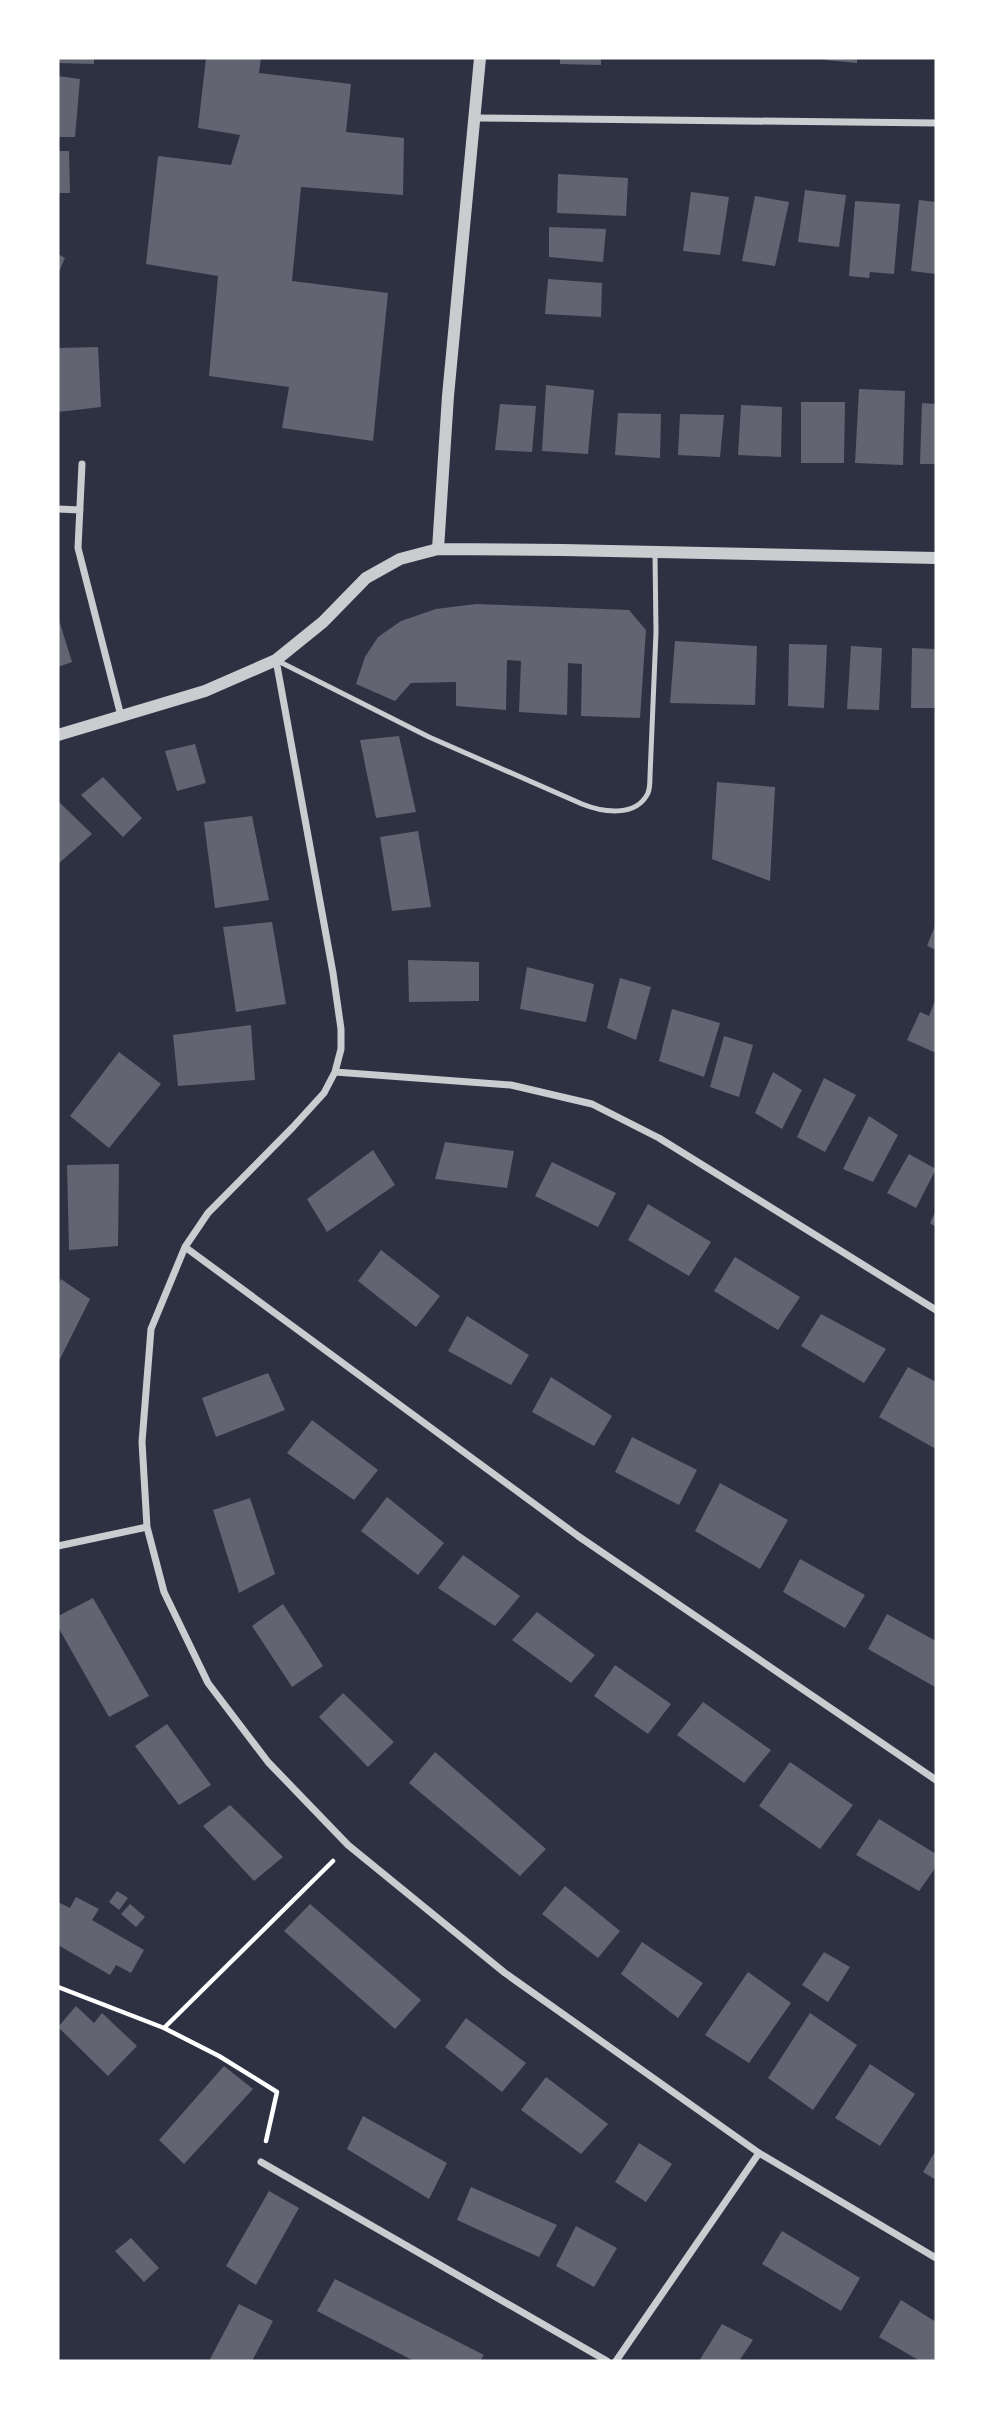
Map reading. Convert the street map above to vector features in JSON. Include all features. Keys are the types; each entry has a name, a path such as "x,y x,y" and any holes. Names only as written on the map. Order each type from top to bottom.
{"street":[{"path":"438,550 448,396 480,58"},
{"path":"476,118 936,123"},
{"path":"82,464 78,548 121,716"},
{"path":"58,509 80,510"},
{"path":"58,735 205,691 276,660 323,622 366,578 400,559 438,550 936,558"},
{"path":"276,660 341,1029 341,1049 335,1072 324,1093 208,1213 185,1247 151,1329 142,1442 147,1527 164,1592 208,1683 268,1762 348,1845 505,1973 759,2153 936,2258"},
{"path":"335,1072 511,1085 592,1104 659,1138 936,1310"},
{"path":"185,1247 578,1536 936,1780"},
{"path":"58,1546 147,1527"},
{"path":"616,2361 759,2153"},
{"path":"261,2162 607,2361"}],"lane":[{"path":"276,660 429,737 582,804 600,811 625,808 639,804 649,792 656,632 655,553"}],"path":[{"path":"164,2028 348,1845"},
{"path":"58,1987 164,2028 219,2056 277,2092 261,2162"}],"building":[{"path":"58,58 94,58 94,64 58,63"},
{"path":"206,58 261,58 259,73 351,84 346,132 404,138 403,195 301,187 292,281 388,293 373,441 282,428 289,387 209,376 218,276 146,264 158,156 231,165 240,135 198,128"},
{"path":"560,58 601,58 601,65 560,64"},
{"path":"857,58 857,63 825,60"},
{"path":"58,76 80,79 75,137 58,137"},
{"path":"58,151 69,151 70,193 58,193"},
{"path":"558,174 628,178 626,216 557,213"},
{"path":"805,190 846,195 839,247 798,242"},
{"path":"691,192 729,197 720,255 683,251"},
{"path":"755,196 789,202 775,266 742,261"},
{"path":"919,200 936,202 936,274 911,271"},
{"path":"855,201 900,204 894,274 870,272 869,278 849,276"},
{"path":"549,227 606,229 603,262 549,257"},
{"path":"58,254 65,258 58,274"},
{"path":"548,279 602,283 601,317 545,314"},
{"path":"98,347 101,407 58,412 58,348"},
{"path":"546,385 594,390 588,454 542,451"},
{"path":"859,389 905,391 903,465 855,463"},
{"path":"801,402 845,402 844,463 801,463"},
{"path":"922,403 936,404 936,464 920,464"},
{"path":"500,404 536,406 532,452 495,450"},
{"path":"741,405 782,407 781,457 738,455"},
{"path":"618,413 661,414 660,458 615,455"},
{"path":"680,414 724,415 720,457 678,455"},
{"path":"476,604 629,610 646,630 640,718 581,716 582,664 568,663 567,715 519,712 521,661 507,660 506,710 456,706 456,682 411,683 395,701 356,684 365,657 378,637 401,621 436,609"},
{"path":"58,617 72,662 58,667"},
{"path":"675,641 757,646 755,705 670,703"},
{"path":"789,644 827,645 824,708 788,706"},
{"path":"851,646 882,648 879,710 847,709"},
{"path":"912,648 936,649 936,708 911,708"},
{"path":"399,736 416,812 376,818 360,740"},
{"path":"195,744 206,783 177,791 165,751"},
{"path":"103,777 142,818 123,837 81,795"},
{"path":"717,782 775,787 770,881 712,859"},
{"path":"58,801 92,834 58,864"},
{"path":"252,816 269,900 215,908 204,822"},
{"path":"418,831 431,907 392,911 380,837"},
{"path":"272,922 286,1004 236,1012 223,927"},
{"path":"936,923 936,950 927,946"},
{"path":"408,960 479,962 479,1001 409,1002"},
{"path":"527,967 594,984 586,1022 520,1009"},
{"path":"620,978 651,987 636,1040 607,1028"},
{"path":"936,998 936,1053 907,1040 920,1012 929,1016"},
{"path":"672,1009 720,1023 704,1077 659,1061"},
{"path":"251,1025 255,1080 178,1086 173,1035"},
{"path":"724,1036 753,1045 739,1097 710,1087"},
{"path":"119,1052 161,1084 109,1148 70,1116"},
{"path":"773,1072 802,1090 782,1129 755,1113"},
{"path":"824,1078 856,1095 825,1152 797,1137"},
{"path":"869,1116 898,1135 873,1182 843,1169"},
{"path":"445,1142 514,1151 507,1188 435,1179"},
{"path":"373,1150 395,1185 327,1232 307,1199"},
{"path":"909,1154 936,1169 916,1208 887,1193"},
{"path":"552,1162 616,1193 598,1227 535,1196"},
{"path":"119,1164 118,1246 69,1250 67,1165"},
{"path":"648,1204 711,1242 689,1276 628,1240"},
{"path":"936,1210 936,1227 930,1223"},
{"path":"381,1250 440,1296 416,1327 358,1281"},
{"path":"735,1257 800,1297 778,1330 714,1291"},
{"path":"61,1279 90,1299 58,1363 58,1285"},
{"path":"821,1314 886,1349 864,1383 801,1346"},
{"path":"467,1316 529,1355 511,1385 448,1351"},
{"path":"908,1367 936,1382 936,1449 879,1417"},
{"path":"268,1373 285,1410 216,1437 202,1398"},
{"path":"551,1377 612,1416 594,1446 532,1412"},
{"path":"312,1420 378,1470 354,1500 287,1453"},
{"path":"632,1437 697,1470 679,1505 615,1472"},
{"path":"720,1483 788,1520 760,1569 695,1531"},
{"path":"387,1497 444,1543 418,1575 361,1531"},
{"path":"250,1498 275,1574 239,1593 213,1510"},
{"path":"463,1555 520,1596 495,1626 438,1588"},
{"path":"800,1559 865,1595 845,1628 783,1592"},
{"path":"93,1598 149,1696 109,1717 58,1627 58,1616"},
{"path":"283,1604 323,1666 292,1687 252,1626"},
{"path":"537,1612 595,1655 571,1683 512,1640"},
{"path":"887,1614 936,1641 935,1687 868,1649"},
{"path":"615,1665 671,1704 648,1734 594,1696"},
{"path":"343,1693 394,1742 368,1767 319,1717"},
{"path":"703,1702 771,1750 744,1783 677,1735"},
{"path":"167,1724 211,1785 179,1805 135,1746"},
{"path":"435,1752 546,1849 520,1876 409,1783"},
{"path":"790,1762 853,1805 820,1849 759,1806"},
{"path":"230,1805 283,1857 254,1881 203,1826"},
{"path":"879,1819 936,1854 936,1867 919,1891 856,1855"},
{"path":"565,1886 620,1931 598,1958 542,1914"},
{"path":"117,1891 128,1898 119,1910 109,1902"},
{"path":"76,1897 99,1909 92,1920 144,1950 131,1973 116,1965 110,1975 58,1945 58,1902 70,1908"},
{"path":"130,1904 145,1917 136,1927 121,1914"},
{"path":"310,1904 421,2000 395,2029 284,1931"},
{"path":"642,1942 703,1983 678,2018 621,1974"},
{"path":"824,1952 850,1967 828,2002 802,1985"},
{"path":"748,1972 791,2003 749,2063 705,2035"},
{"path":"76,2006 94,2023 102,2013 137,2046 108,2076 58,2027"},
{"path":"810,2013 857,2045 813,2110 768,2078"},
{"path":"466,2018 526,2063 502,2092 445,2047"},
{"path":"870,2064 915,2094 880,2146 835,2118"},
{"path":"224,2066 253,2089 184,2164 159,2140"},
{"path":"546,2077 608,2124 581,2154 521,2110"},
{"path":"363,2116 447,2163 429,2199 347,2149"},
{"path":"639,2143 672,2164 646,2202 615,2182"},
{"path":"936,2150 936,2180 923,2172"},
{"path":"471,2187 557,2225 539,2257 457,2220"},
{"path":"269,2191 299,2208 256,2285 226,2266"},
{"path":"576,2226 617,2248 594,2287 556,2266"},
{"path":"782,2231 860,2278 841,2311 762,2264"},
{"path":"131,2238 159,2268 144,2282 115,2251"},
{"path":"335,2279 484,2355 480,2361 414,2361 317,2311"},
{"path":"901,2300 936,2322 936,2361 920,2361 879,2337"},
{"path":"239,2304 273,2321 252,2361 209,2361"},
{"path":"722,2324 753,2340 739,2361 699,2361"}]}
